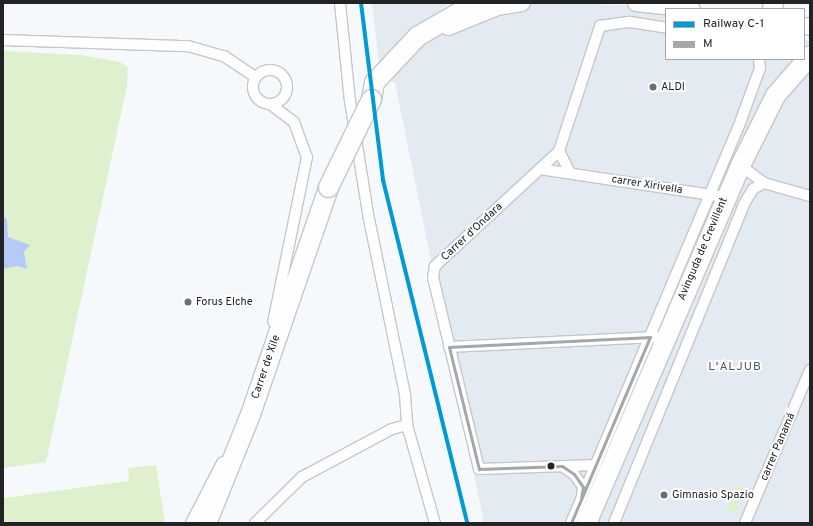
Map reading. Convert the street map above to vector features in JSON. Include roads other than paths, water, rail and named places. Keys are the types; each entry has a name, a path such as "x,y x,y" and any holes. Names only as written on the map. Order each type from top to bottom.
{"highway":[{"name":"Carrer de Xile","path":"206,523 250,414 328,187 370,99 374,82 422,37 474,3"},
{"path":"805,28 810,16"},
{"path":"775,95 790,60"},
{"name":"Avinguda de Crevillent","path":"586,523 603,460 658,337 717,196 740,165 775,95 805,60"}],"main road":[{"path":"422,37 460,20 522,3"},
{"path":"636,3 683,8"}],"street":[{"path":"340,3 366,203 405,395 407,425 435,523"},
{"name":"Carrer d'Ondara","path":"562,466 479,469 432,278 435,266 559,151 600,26 630,22 665,28"},
{"path":"3,40 188,46 224,56 256,77"},
{"name":"Avinguda de Crevillent","path":"717,196 740,120 760,68 759,60"},
{"path":"256,77 269,69 285,78 284,96 270,104"},
{"path":"256,77 254,95 270,104 294,122 306,157 272,324 271,354"},
{"path":"559,151 570,173"},
{"path":"740,165 764,183 810,196"},
{"name":"carrer Xirivella","path":"540,169 717,196"},
{"name":"Avinguda de Crevillent","path":"614,523 744,204 753,189 764,183"},
{"path":"449,347 658,337"},
{"name":"carrer Panamá","path":"745,523 810,370"},
{"path":"191,523 235,436 250,414"},
{"path":"255,523 302,477 392,428 407,425"},
{"path":"562,466 603,460"},
{"name":"Avinguda de Crevillent","path":"571,523 581,498 603,460"},
{"path":"562,466 574,474 583,486 581,498"}],"water":[{"path":"3,217 7,219 8,237 30,245 24,252 27,269 17,266 3,269"}],"rail line":[{"name":"C-1","path":"361,3 383,180 467,523"}],"place":[{"name":"ALDI","path":"653,87"},
{"name":"Forus Elche","path":"188,302"},
{"name":"Gimnasio Spazio","path":"664,495"}],"district":[{"name":"L'ALJUB","path":"735,368"}]}
